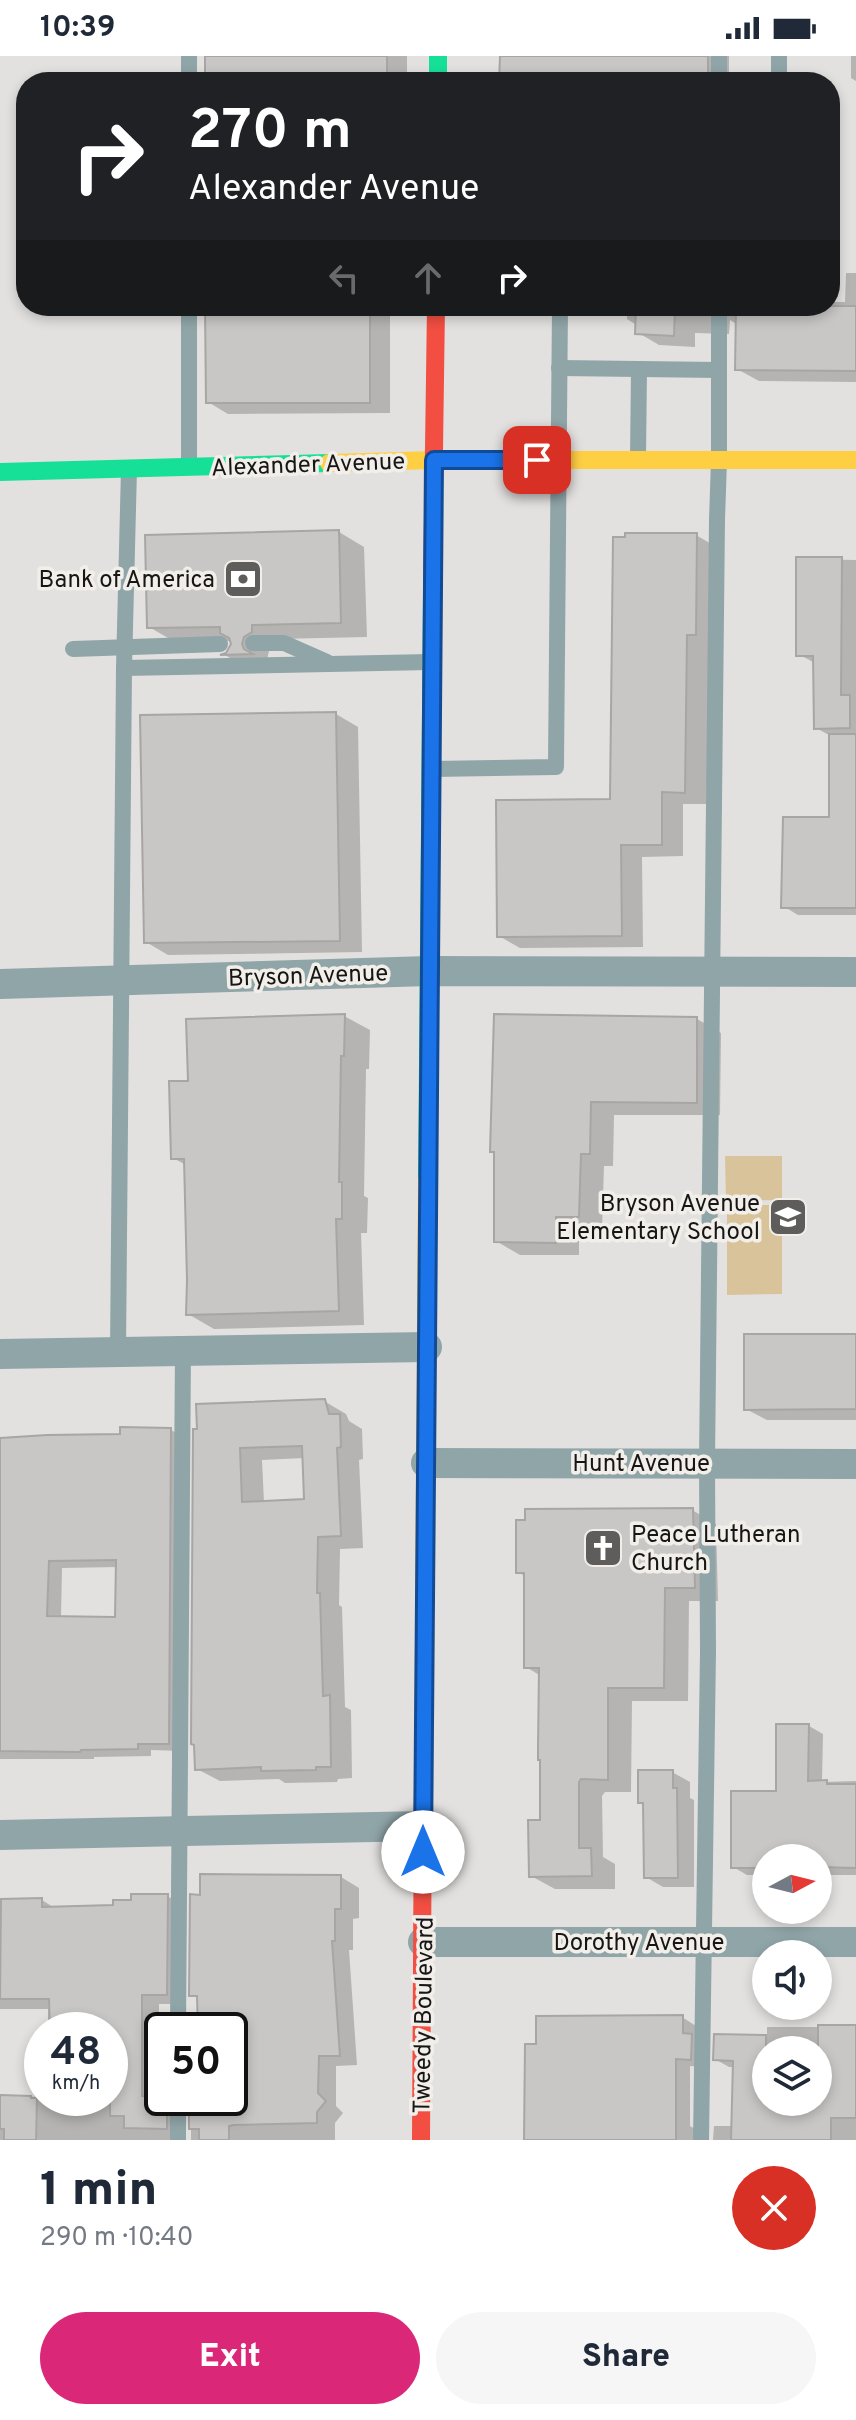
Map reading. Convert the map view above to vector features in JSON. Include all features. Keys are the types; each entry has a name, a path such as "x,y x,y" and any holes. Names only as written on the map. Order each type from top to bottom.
{"main road":[{"name":"Tweedy Boulevard","path":"421,2140 436,316"},
{"name":"Alexander Avenue","path":"0,472 434,460 856,460"}],"street":[{"name":"Bryson Avenue","path":"0,984 429,971 856,972"},
{"path":"0,1354 427,1347"},
{"name":"Hunt Avenue","path":"426,1463 856,1464"},
{"path":"0,1835 423,1826"},
{"name":"Dorothy Avenue","path":"423,1942 856,1942"}],"lane":[{"path":"189,316 189,468"},
{"path":"430,769 556,767 560,316"},
{"path":"701,2140 703,1942 714,1651 714,1549 707,1463 719,316"},
{"path":"559,368 719,370"},
{"path":"638,460 639,369"},
{"path":"118,1351 124,647 129,469"},
{"path":"253,643 284,643 330,663"},
{"path":"73,649 220,644"},
{"path":"124,668 431,662"},
{"path":"178,2012 183,1350"},
{"path":"178,2116 178,2140"}],"shaded area":[{"path":"725,1156 782,1156 782,1200 726,1201"},
{"path":"727,1205 782,1205 782,1294 727,1295"}],"building":[{"path":"205,56 387,56 387,72 205,72"},
{"path":"500,56 708,56 708,72 499,72"},
{"path":"840,306 856,306 856,371 735,370 736,316 840,316"},
{"path":"205,316 370,316 370,403 206,403"},
{"path":"636,316 675,316 674,336 635,334"},
{"name":"Bank of America","path":"339,530 341,623 252,625 252,632 244,637 242,644 253,654 220,655 226,653 231,644 229,638 220,633 220,627 147,628 145,535"},
{"path":"625,533 697,533 696,635 687,635 685,793 662,792 662,845 621,845 622,936 497,937 496,800 610,799 613,537 625,537"},
{"path":"796,557 842,557 841,695 850,695 850,728 814,729 813,656 796,656"},
{"path":"336,712 340,941 144,943 140,715"},
{"path":"829,734 856,734 856,908 781,908 783,817 829,817"},
{"path":"345,1014 344,1056 341,1056 339,1182 342,1182 342,1219 336,1219 339,1311 186,1315 184,1159 171,1159 169,1081 188,1081 186,1019"},
{"path":"494,1014 697,1017 697,1103 591,1102 590,1154 581,1154 579,1217 556,1217 556,1243 494,1242 494,1152 490,1152"},
{"path":"744,1334 856,1334 856,1409 744,1410"},
{"path":"325,1399 329,1414 340,1414 341,1447 337,1448 341,1536 318,1537 317,1593 320,1593 323,1696 330,1695 331,1767 316,1767 316,1770 261,1771 261,1767 195,1770 194,1745 191,1744 193,1429 197,1429 196,1404","holes":["302,1446 304,1499 242,1502 240,1448"]},
{"path":"120,1427 171,1428 169,1744 138,1744 138,1749 80,1752 0,1751 0,1438 120,1434","holes":["116,1560 115,1617 47,1616 49,1561"]},
{"path":"693,1508 695,1588 665,1588 664,1688 608,1688 608,1780 581,1779 579,1782 579,1848 591,1848 592,1876 529,1877 528,1820 540,1820 539,1668 524,1668 524,1573 516,1573 516,1520 525,1520 525,1509"},
{"path":"776,1724 809,1724 808,1781 856,1784 856,1868 832,1867 832,1844 752,1844 752,1868 731,1868 731,1791 776,1791"},
{"path":"638,1770 673,1770 673,1788 677,1788 678,1878 644,1878 643,1803 638,1803"},
{"path":"200,1874 341,1875 341,1909 335,1909 335,1941 332,1941 340,2056 319,2056 318,2093 326,2101 317,2112 317,2123 233,2125 229,2126 229,2140 199,2140 199,2129 189,2129 189,2116 248,2116 248,2012 197,2012 197,1996 189,1996 190,1894 200,1895"},
{"path":"131,1894 168,1894 167,1995 142,1995 144,2116 167,2116 167,2129 124,2128 124,2116 128,2116 128,2012 49,2012 49,1999 0,1999 1,1899 42,1898 42,1907 113,1905 113,1900 131,1900"},
{"path":"683,2015 683,2033 692,2034 691,2060 676,2059 676,2140 524,2140 525,2044 536,2044 536,2016"},
{"path":"818,2025 856,2025 856,2118 831,2118 831,2140 731,2140 733,2061 713,2060 714,2034 766,2035 752,2036 752,2116 832,2116 832,2036 818,2036"},
{"path":"0,2095 24,2096 24,2116 37,2116 36,2140 4,2140 4,2129 0,2129"}],"traffic: fast":[{"path":"438,56 438,72"},
{"path":"0,472 329,463"},
{"path":"427,1180 432,593"}],"traffic: slow":[{"path":"329,463 434,460 856,460"},
{"path":"423,1790 427,1180"}],"traffic: jam":[{"path":"432,593 436,316"},
{"path":"421,2140 423,1790"}],"place":[{"name":"Bank of America","path":"243,579"},
{"name":"Bryson Avenue Elementary School","path":"788,1217"},
{"name":"Peace Lutheran Church","path":"603,1548"}],"route":[{"path":"423,1852 434,460 537,460"}]}
